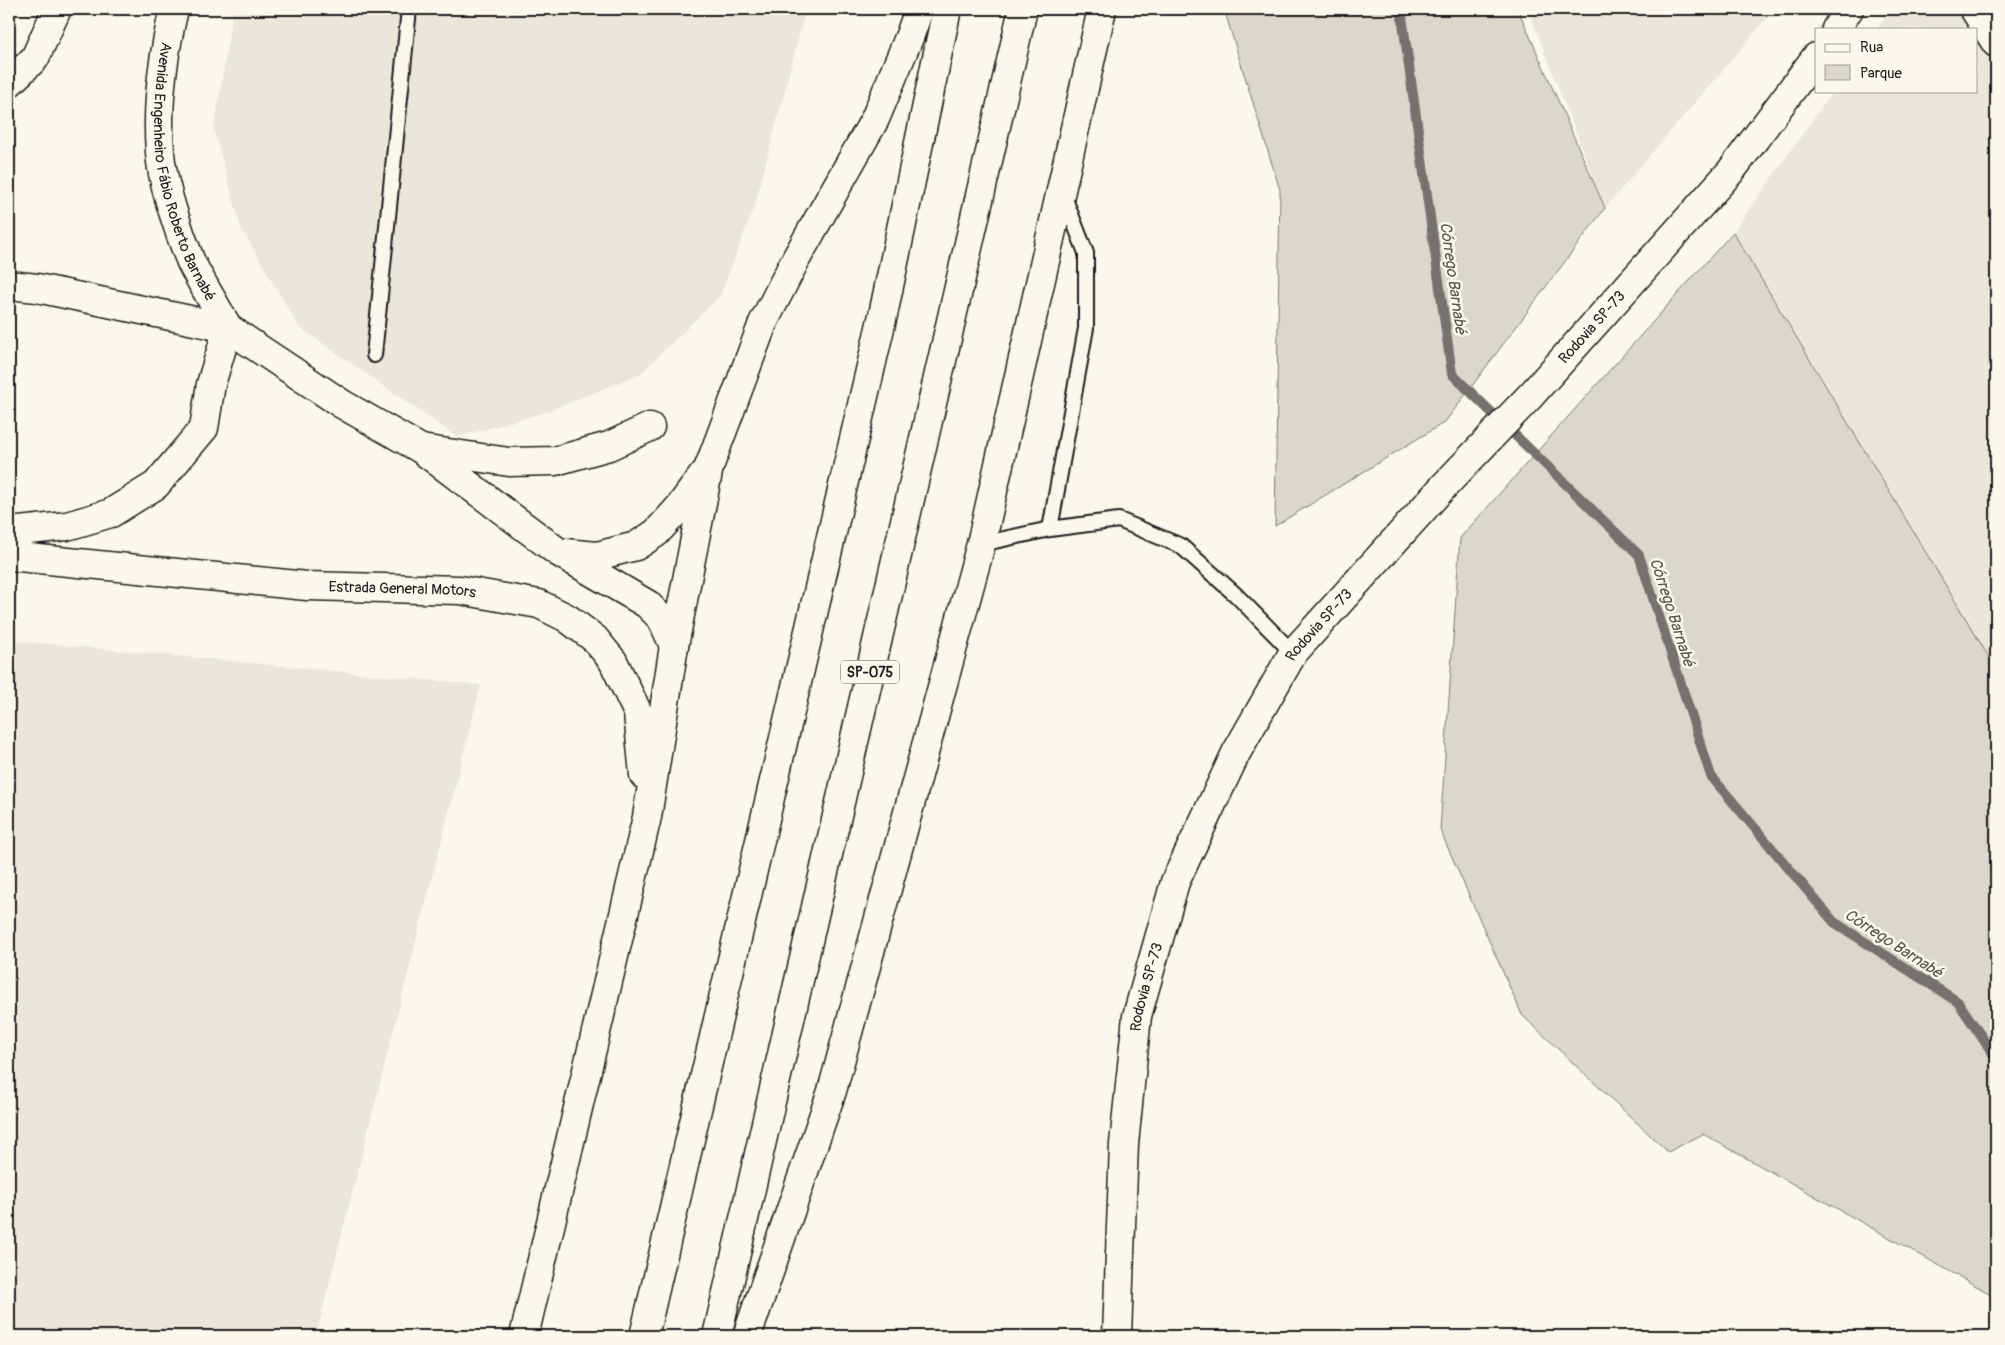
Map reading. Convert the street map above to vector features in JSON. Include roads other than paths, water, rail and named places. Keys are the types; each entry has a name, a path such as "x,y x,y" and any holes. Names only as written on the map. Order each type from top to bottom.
{"main road":[{"path":"9,83 35,58 57,9"},
{"name":"Avenida Engenheiro Fábio Roberto Barnabé","path":"174,9 159,94 160,154 170,204 192,262 228,328"},
{"path":"524,1336 647,817 674,646 709,467 763,323 797,257 875,119 910,35 918,9"},
{"path":"644,1336 882,316 947,9"},
{"name":"SP-075","path":"717,1336 1023,9"},
{"path":"747,1336 832,1091 981,544 1102,9"},
{"path":"1837,28 1849,9"},
{"path":"1974,9 1996,42"},
{"name":"Rodovia SP-73","path":"1117,1336 1124,1144 1137,1016 1175,882 1236,753 1293,653 1445,486 1532,394 1731,171 1815,58"},
{"path":"9,285 38,288 228,328 342,404 421,449 558,552 647,604 662,619 674,646"},
{"path":"9,532 67,526 111,513 156,485 204,428 211,384 228,328"},
{"path":"421,449 509,462 555,461 609,446 650,427"},
{"path":"558,552 597,556 636,546 656,533 678,509 709,467"},
{"name":"Estrada General Motors","path":"9,556 307,586 460,590 540,604 567,618 595,639 614,661 638,713 647,817"}],"lane":[{"path":"374,354 409,9"},
{"path":"1050,529 1086,328 1086,253 1061,188"},
{"path":"981,544 1050,529 1119,520 1181,546 1236,595 1293,653"}],"waterway":[{"name":"Córrego Barnabé","path":"1401,9 1452,374 1639,555 1711,776 1834,922 1958,1002 1996,1058"}]}
